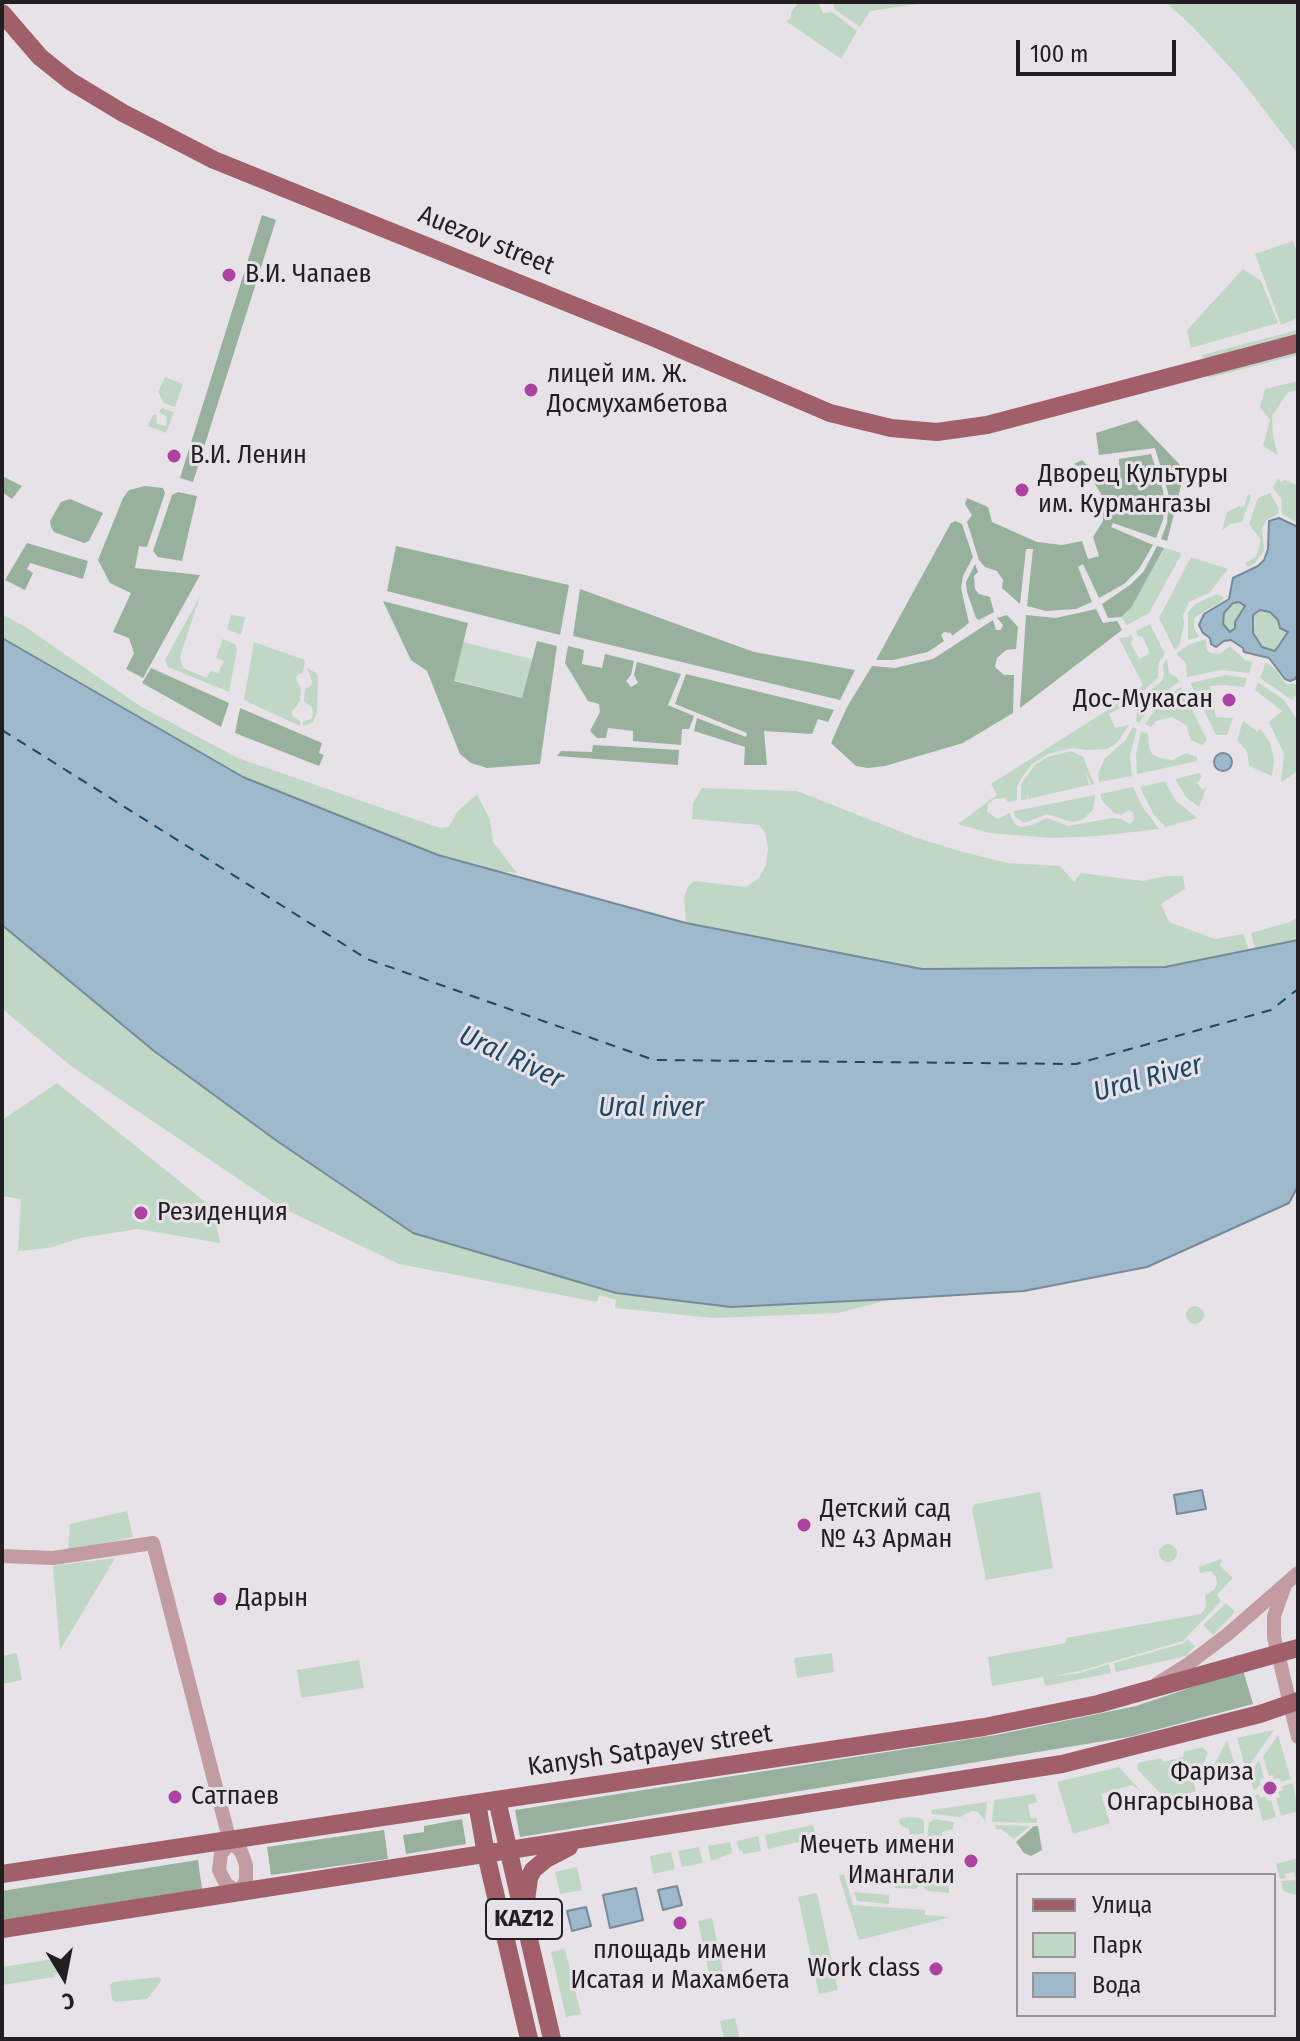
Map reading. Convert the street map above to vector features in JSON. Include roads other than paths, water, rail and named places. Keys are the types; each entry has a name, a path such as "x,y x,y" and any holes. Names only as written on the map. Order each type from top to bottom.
{"main road":[{"name":"Auezov street","path":"2,13 40,57 70,81 123,113 214,160 638,331 830,413 891,428 922,431 987,425 1298,343"},
{"name":"Kanysh Satpayev street","path":"2,1874 984,1727 1098,1704 1298,1648"},
{"path":"2,1929 1062,1764 1295,1702"},
{"name":"KAZ12","path":"497,1800 552,2039"},
{"name":"KAZ12","path":"477,1803 529,2039"},
{"path":"524,1919 529,1878 533,1870 546,1859 586,1839"}],"street":[{"path":"2,1556 53,1558 153,1543 230,1842 241,1851 246,1865 246,1881 238,1892 226,1884 219,1870 221,1854 230,1842"},
{"path":"1147,1690 1187,1665 1284,1588 1298,1573"},
{"path":"1284,1588 1274,1616 1276,1654 1295,1702 1298,1737"}],"water":[{"path":"1279,518 1298,527 1298,673 1290,681 1269,658 1244,652 1231,640 1216,647 1211,644 1199,625 1204,614 1229,599 1233,578 1264,560 1268,549 1269,521","holes":["1239,602 1245,606 1230,632 1223,624 1224,613 1233,603","1260,610 1270,612 1278,620 1280,628 1288,632 1275,651 1262,647 1253,633 1253,615"]},
{"name":"Ural river","path":"2,638 243,777 438,855 686,923 922,969 1165,967 1298,940 1298,1186 1289,1203 1147,1267 1024,1291 892,1299 731,1307 616,1293 413,1233 277,1141 154,1051 2,925"},
{"path":"1219,753 1227,753 1232,762 1230,769 1219,771 1214,766 1214,758"},
{"path":"1202,1490 1206,1509 1177,1514 1174,1495"},
{"path":"677,1886 682,1905 663,1910 658,1890"},
{"path":"636,1888 643,1920 610,1928 603,1895"},
{"path":"586,1907 591,1926 572,1931 567,1911"}],"place":[{"name":"В.И. Чапаев","path":"229,275"},
{"name":"лицей им. Ж. Досмухамбетова","path":"531,390"},
{"name":"В.И. Ленин","path":"174,456"},
{"name":"Дворец Культуры им. Курмангазы","path":"1022,490"},
{"name":"Дос-Мукасан","path":"1229,700"},
{"name":"Резиденция","path":"141,1213"},
{"name":"Детский сад № 43 Арман","path":"804,1525"},
{"name":"Дарын","path":"220,1599"},
{"name":"Фариза Онгарсынова","path":"1270,1788"},
{"name":"Сатпаев","path":"175,1797"},
{"name":"Мечеть имени Имангали","path":"971,1861"},
{"name":"площадь имени Исатая и Махамбета","path":"680,1923"},
{"name":"Work class","path":"936,1969"}],"water label":[{"name":"Ural River","path":"511,1058"},
{"name":"Ural River","path":"1148,1079"}]}
